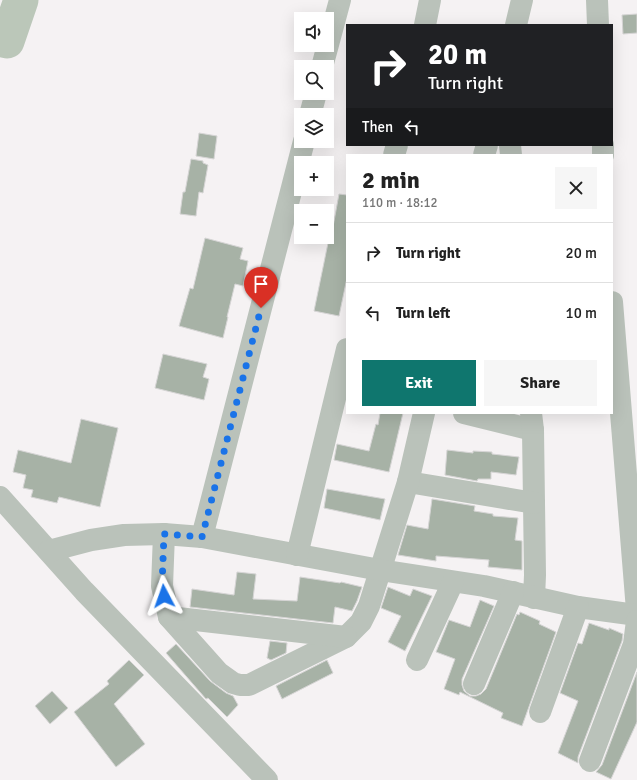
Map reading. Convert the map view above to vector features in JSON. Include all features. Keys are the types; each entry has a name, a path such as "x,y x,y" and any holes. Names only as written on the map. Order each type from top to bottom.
{"street":[{"path":"324,60 340,0"},
{"path":"425,24 430,0"},
{"path":"516,24 522,0"},
{"path":"597,0 598,24"},
{"path":"202,537 302,148"},
{"path":"613,314 637,610"},
{"path":"297,555 346,353"},
{"path":"164,534 162,586 170,617 219,672 233,683 249,685 346,637 361,622 370,606 408,482 424,414"},
{"path":"472,414 532,422 535,575 534,598"},
{"path":"408,482 534,503"},
{"path":"0,497 84,591 267,780"},
{"path":"49,551 91,540 124,535 164,534 202,537 380,570 484,586 578,607 637,615"},
{"path":"417,660 453,582"},
{"path":"474,684 513,592"},
{"path":"540,712 578,607"},
{"path":"170,617 346,637"},
{"path":"590,761 634,644 637,621"}],"building":[{"path":"637,14 637,33 623,34 622,15"},
{"path":"199,133 217,136 214,159 196,156"},
{"path":"191,159 203,161 203,163 208,165 203,193 199,192 196,216 180,214 183,192 185,192"},
{"path":"339,194 346,195 346,283 339,316 314,311 328,244 334,244 334,221"},
{"path":"205,238 243,248 240,259 248,261 243,286 235,284 223,338 179,326 190,288 193,289"},
{"path":"163,354 207,364 203,377 209,379 204,400 155,388"},
{"path":"380,414 403,414 389,472 334,460 337,444 369,451 376,424 378,425"},
{"path":"81,419 118,428 100,507 59,497 57,503 31,497 33,490 23,488 26,475 13,472 18,450 71,463"},
{"path":"447,450 473,453 473,451 492,452 492,454 519,457 516,475 491,472 491,479 478,479 477,481 445,475"},
{"path":"327,489 385,499 380,520 324,508"},
{"path":"432,499 475,506 474,511 493,514 493,516 518,518 515,540 522,541 522,570 488,567 489,560 436,556 436,561 398,555 407,525 428,529"},
{"path":"237,572 256,574 253,599 297,601 300,577 341,582 362,587 352,611 335,607 333,623 190,607 192,589 234,595"},
{"path":"388,587 410,596 413,589 432,596 405,651 388,642 401,616 381,608"},
{"path":"480,600 494,606 462,679 464,691 470,696 481,694 486,689 517,614 519,615 520,612 540,621 539,624 556,632 522,726 501,718 503,713 460,692 459,695 444,689 455,659 436,652 449,620 470,627"},
{"path":"589,623 609,630 609,628 623,634 622,641 578,757 578,763 558,753 578,701 560,693 578,643 582,644"},
{"path":"270,641 287,643 286,653 271,660 267,658"},
{"path":"176,644 210,681 226,693 233,696 238,705 227,717 208,698 206,699 166,653"},
{"path":"129,660 144,675 114,704 145,744 116,767 74,712 109,684 107,681"},
{"path":"327,660 333,673 282,699 276,686"},
{"path":"637,672 637,722 611,779 596,772 602,765"},
{"path":"52,691 68,708 50,724 35,706"}],"waterway":[{"path":"0,39 7,41 21,0"}],"route":[{"path":"164,596 162,586 164,534 202,537 261,308"}]}
